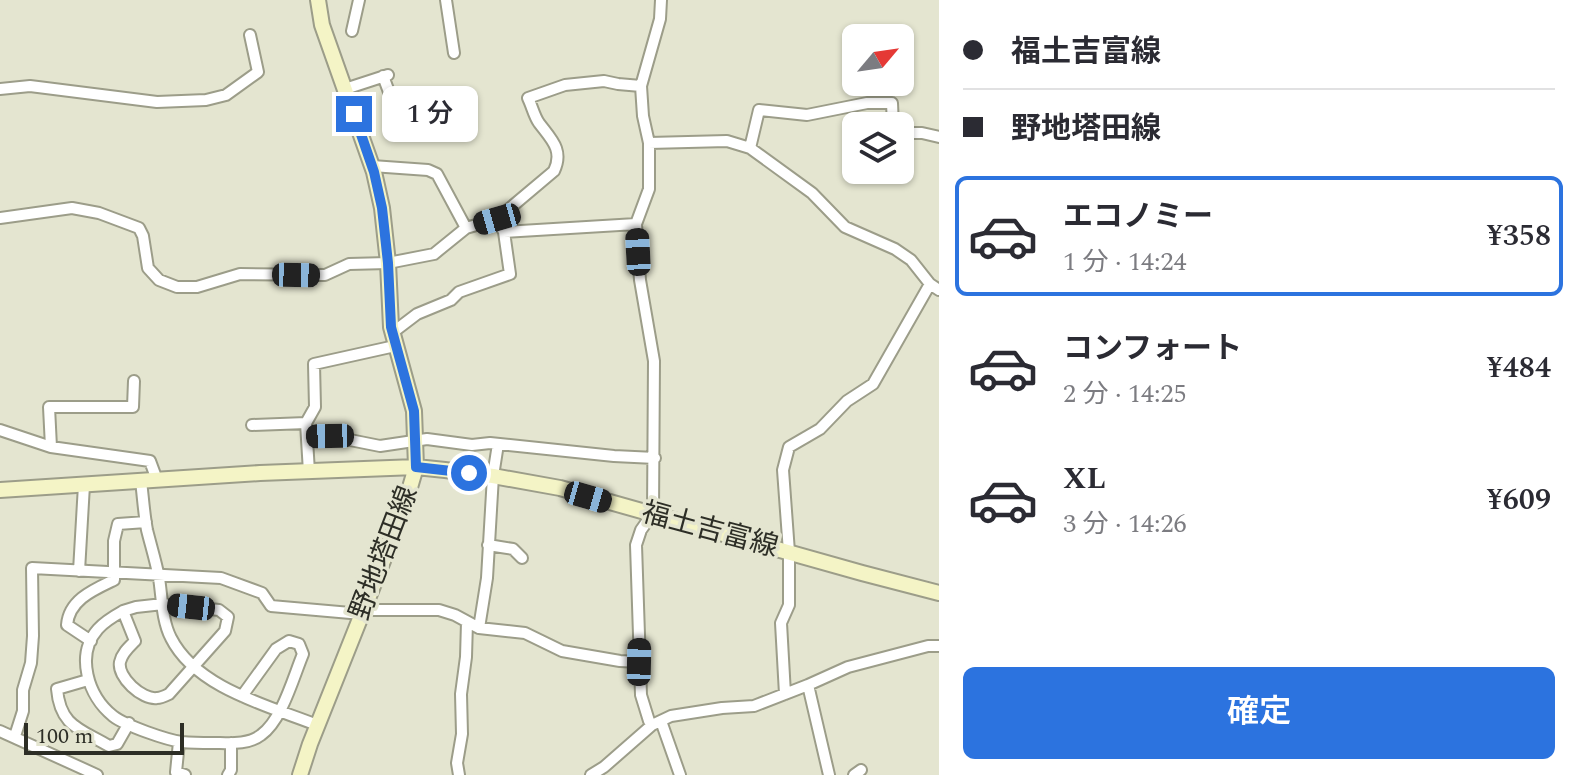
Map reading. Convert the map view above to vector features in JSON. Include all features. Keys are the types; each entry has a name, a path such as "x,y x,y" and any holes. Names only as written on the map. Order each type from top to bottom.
{"main road":[{"name":"野地塔田線","path":"300,775 406,501 416,467 417,441 414,411 394,339 382,208 372,166 322,25 318,0"},
{"name":"福土吉富線","path":"0,490 416,467 560,488 939,593"}],"street":[{"path":"352,31 359,0"},
{"path":"446,0 454,53"},
{"path":"649,721 641,695 636,545 641,530 653,513 654,361 640,280 636,224 649,189 649,143 641,86 660,19 661,0"},
{"path":"0,89 30,86 157,102 206,100 226,95 258,72 250,35"},
{"path":"345,89 386,76 392,100"},
{"path":"0,218 72,208 99,213 139,228 148,268 159,280 177,287 197,287 240,274 325,275 349,264 388,263 434,254 466,228 497,219 554,171 560,156 528,98 565,85 604,81 641,86"},
{"path":"750,148 759,110 807,115 867,103 892,103 892,112"},
{"path":"914,133 939,137"},
{"path":"649,143 727,141 750,148 812,193 845,227 895,249 911,260 934,287 873,384 847,401 820,429 789,447 783,470 789,552 789,605 781,623 785,694"},
{"path":"372,166 428,170 437,174 466,228"},
{"path":"309,472 306,423 315,407 314,364 394,339 417,314 451,300 459,292 510,274 504,232 497,219"},
{"path":"504,232 636,224"},
{"path":"51,447 49,407 133,407 134,381"},
{"path":"252,425 306,423"},
{"path":"0,430 51,447 150,461 157,480"},
{"path":"307,437 330,436 380,446 427,439 655,458"},
{"path":"479,628 487,578 498,444"},
{"path":"141,481 146,522 170,636 179,651 193,667 231,691 317,725"},
{"path":"79,571 84,485"},
{"path":"91,641 67,625 68,614 78,601 114,580 114,541 118,524 146,522"},
{"path":"488,545 513,549 522,558"},
{"path":"15,736 23,711 23,690 31,663 32,568 221,578 262,593 271,606 363,612 439,610 479,628 525,633 562,651 639,662"},
{"path":"123,611 135,641 121,656 119,666 122,675 130,686 150,698 159,699 169,694 225,631 228,617 219,610 163,604 123,611 96,630 85,662 88,680 96,696 114,716 141,730 179,742 248,742 270,727 280,710 303,654 299,644 289,641 276,649 242,696"},
{"path":"459,775 457,763 462,734 461,694 467,622"},
{"path":"591,775 652,725 671,716 754,706 848,667 928,646 939,646"},
{"path":"88,680 57,689 58,706 64,716 74,726 109,746 117,744 129,723"},
{"path":"808,685 829,775"},
{"path":"661,721 680,775"},
{"path":"0,731 97,775"},
{"path":"179,742 176,772 185,775"},
{"path":"228,775 231,770 231,743"}],"route":[{"path":"354,114 374,172 382,208 391,327 414,411 416,467 469,473"}]}
